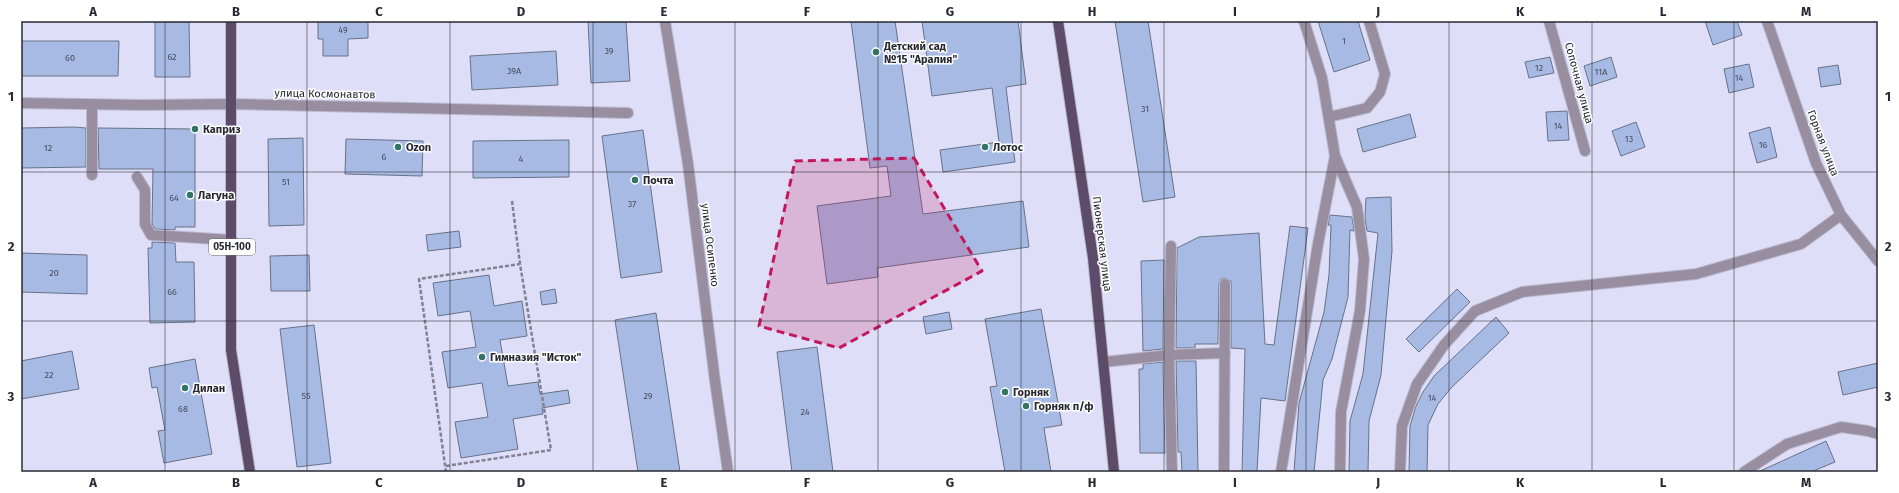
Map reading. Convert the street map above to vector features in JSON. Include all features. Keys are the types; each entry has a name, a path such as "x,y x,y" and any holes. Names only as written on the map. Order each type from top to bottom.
{"main road":[{"name":"05Н-100","path":"231,21 231,350 250,472"},
{"name":"Пионерская улица","path":"1058,21 1092,250 1114,472"}],"street":[{"name":"улица Осипенко","path":"665,21 688,164 728,472"},
{"path":"1304,21 1322,78 1335,156 1357,207 1364,259 1360,311 1341,412 1340,472"},
{"path":"1329,117 1367,108 1380,92 1385,74 1369,21"},
{"name":"Сопочная улица","path":"1549,21 1585,152"},
{"name":"Горная улица","path":"1767,21 1816,164 1841,215 1878,261"},
{"name":"улица Космонавтов","path":"21,102 143,106 232,104 628,114"},
{"path":"92,104 92,175"},
{"path":"1280,472 1318,244 1335,156"},
{"path":"137,178 145,190 144,224 151,235 232,240"},
{"path":"1400,472 1402,426 1417,384 1444,345 1475,311 1522,292 1696,274 1801,244 1841,215"},
{"path":"1171,246 1170,355 1172,472"},
{"path":"1224,472 1225,284"},
{"path":"1104,362 1170,355 1225,353"},
{"path":"1744,472 1787,444 1841,427 1878,434"}],"path":[{"path":"446,466 551,450 520,264 512,201"},
{"path":"446,472 419,279 520,264"}],"highlighted area":[{"path":"914,158 982,271 839,348 759,326 795,161"}],"building":[{"path":"155,21 189,21 190,77 155,77"},
{"path":"318,21 368,21 368,38 348,39 348,56 323,56 323,39 318,39"},
{"path":"588,21 626,21 630,81 591,83"},
{"name":"Лотос","path":"851,21 895,21 923,214 1023,201 1029,247 877,268 878,277 827,284 817,206 891,196 887,166 870,168"},
{"path":"922,21 1018,21 1026,84 1006,87 1015,162 943,172 940,150 999,142 992,88 932,96"},
{"path":"1115,21 1148,21 1175,197 1143,202"},
{"path":"1318,21 1358,21 1370,60 1334,72"},
{"path":"1705,21 1737,21 1742,35 1713,45"},
{"path":"21,41 119,41 118,76 21,76"},
{"path":"556,51 558,85 472,90 470,56"},
{"path":"1550,57 1554,73 1529,78 1525,62"},
{"path":"1611,57 1617,77 1590,86 1584,66"},
{"path":"1749,64 1754,87 1729,93 1724,69"},
{"path":"1838,65 1841,84 1821,87 1818,68"},
{"path":"1567,111 1569,140 1548,141 1546,112"},
{"path":"1410,114 1416,137 1363,152 1357,129"},
{"path":"1636,122 1645,147 1621,156 1612,131"},
{"path":"1770,127 1777,157 1757,163 1749,133"},
{"path":"21,128 86,128 86,167 21,168"},
{"path":"98,128 195,129 195,227 175,227 175,230 155,229 152,224 153,169 99,169"},
{"path":"643,130 662,272 621,278 602,136"},
{"path":"303,138 304,225 269,226 268,139"},
{"path":"346,139 423,141 422,176 345,174"},
{"path":"569,140 569,177 473,178 473,141"},
{"path":"1391,197 1392,251 1381,375 1369,421 1368,472 1349,472 1350,421 1363,374 1378,233 1367,231 1365,218 1366,198"},
{"path":"1330,215 1352,217 1354,231 1350,230 1348,297 1332,359 1323,380 1314,472 1294,472 1299,403 1324,312 1329,275 1331,225 1328,225"},
{"path":"1290,226 1308,228 1285,401 1261,398 1257,472 1242,472 1245,349 1231,348 1231,281 1225,278 1221,279 1219,284 1218,344 1195,344 1195,348 1176,348 1177,248 1199,237 1259,233 1265,344 1274,345"},
{"path":"459,231 461,247 428,251 426,235"},
{"path":"152,242 175,243 176,262 194,262 195,322 150,323 148,248 152,248"},
{"path":"21,253 87,255 87,294 21,292"},
{"path":"309,255 310,291 271,291 270,256"},
{"path":"1164,260 1163,349 1143,351 1141,261"},
{"path":"489,275 494,306 522,301 527,336 500,340 508,386 538,382 540,394 568,390 570,403 542,408 543,414 513,419 518,449 461,458 455,422 488,417 482,383 448,388 442,352 476,347 470,311 438,316 433,283"},
{"path":"555,289 557,303 542,305 540,292"},
{"path":"1457,289 1470,302 1419,352 1406,339"},
{"name":"Горняк п/ф","path":"1041,309 1062,425 1044,428 1051,472 1005,472 990,387 997,386 985,319"},
{"path":"949,312 952,329 926,334 923,317"},
{"path":"656,313 680,472 638,472 615,320"},
{"path":"1496,317 1509,333 1451,388 1438,404 1428,425 1427,472 1409,472 1410,426 1416,406 1423,392 1434,376"},
{"path":"314,325 331,463 297,467 280,329"},
{"path":"817,347 833,472 792,472 777,352"},
{"path":"72,351 79,389 21,399 21,361"},
{"path":"195,359 212,454 164,463 158,431 165,430 157,387 152,388 149,368"},
{"path":"1176,361 1196,361 1198,472 1182,472 1181,452 1178,452"},
{"path":"1163,362 1165,453 1140,453 1139,369 1143,369 1143,364"},
{"path":"1878,363 1878,387 1843,395 1838,372"},
{"path":"1826,441 1835,462 1811,472 1758,472"}],"place":[{"name":"Детский сад №15 \"Аралия\"","path":"876,52"},
{"name":"Каприз","path":"195,129"},
{"name":"Ozon","path":"398,147"},
{"name":"Лотос","path":"985,147"},
{"name":"Почта","path":"635,180"},
{"name":"Лагуна","path":"190,195"},
{"name":"Гимназия \"Исток\"","path":"482,357"},
{"name":"Дилан","path":"185,388"},
{"name":"Горняк","path":"1005,392"},
{"name":"Горняк п/ф","path":"1026,406"}]}
